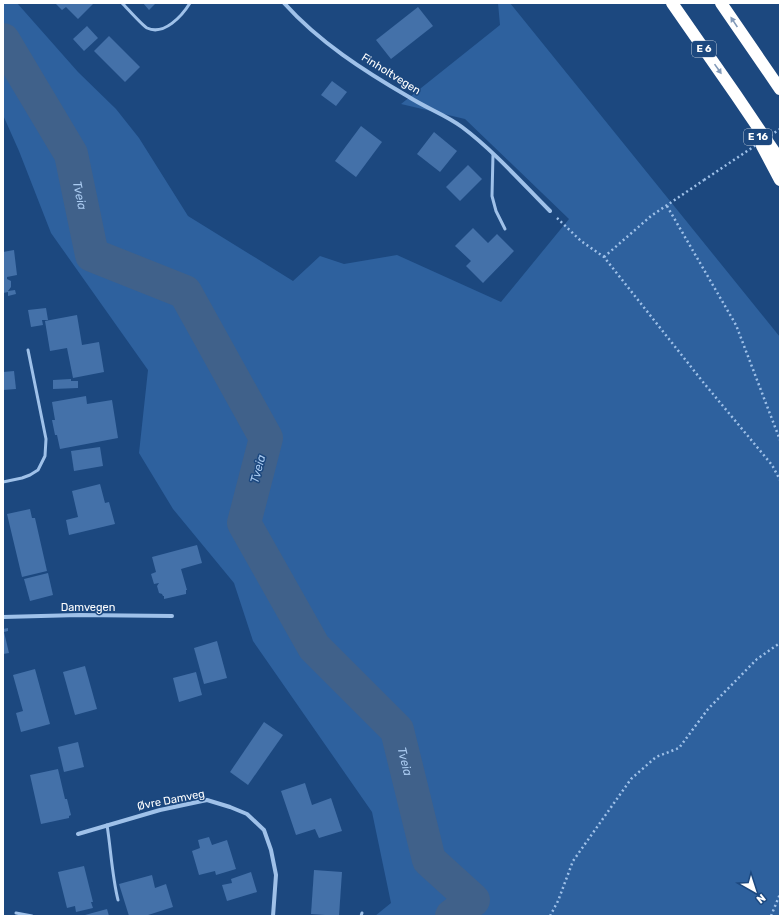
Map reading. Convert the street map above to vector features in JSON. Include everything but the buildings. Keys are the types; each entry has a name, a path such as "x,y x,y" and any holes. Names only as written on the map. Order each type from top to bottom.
{"highway":[{"name":"E 6","path":"672,3 780,160"},
{"path":"721,3 780,89"},
{"name":"E 16","path":"736,95 780,180"}],"street":[{"name":"Finholtvegen","path":"284,3 329,46 409,98 462,126 493,154 550,211"},
{"name":"Damvegen","path":"3,617 79,615 172,616"},
{"name":"Øvre Damveg","path":"78,834 160,810 207,800 247,814 264,830 271,850 276,875 273,916"}],"lane":[{"path":"122,3 147,28 162,30 172,24 190,3"},
{"path":"493,154 492,196 496,211 505,229"},
{"path":"3,482 30,475 38,470 45,456 46,439 28,350"},
{"path":"107,825 114,882 118,900"},
{"path":"16,913 32,916"}],"path":[{"path":"604,257 651,216 780,129"},
{"path":"666,206 736,325 780,440"},
{"path":"550,211 581,241 604,257 772,465 780,480"},
{"path":"550,916 558,901 573,861 631,780 656,757 679,748 708,709 757,659 780,643"},
{"path":"771,916 780,894"}],"shaded area":[{"path":"3,3 17,3 78,72 116,109 139,138 188,216 293,281 320,256 344,264 397,255 501,302 569,219 465,119 401,104 500,25 498,3 510,3 780,337 780,916 375,916 391,903 372,812 253,641 234,583 173,509 139,453 148,370 51,233 19,151 3,115"}],"waterway":[{"name":"Tveia","path":"3,40 71,154 92,255 185,292 266,438 244,523 314,647 397,730 429,860 473,900 452,916"}]}
